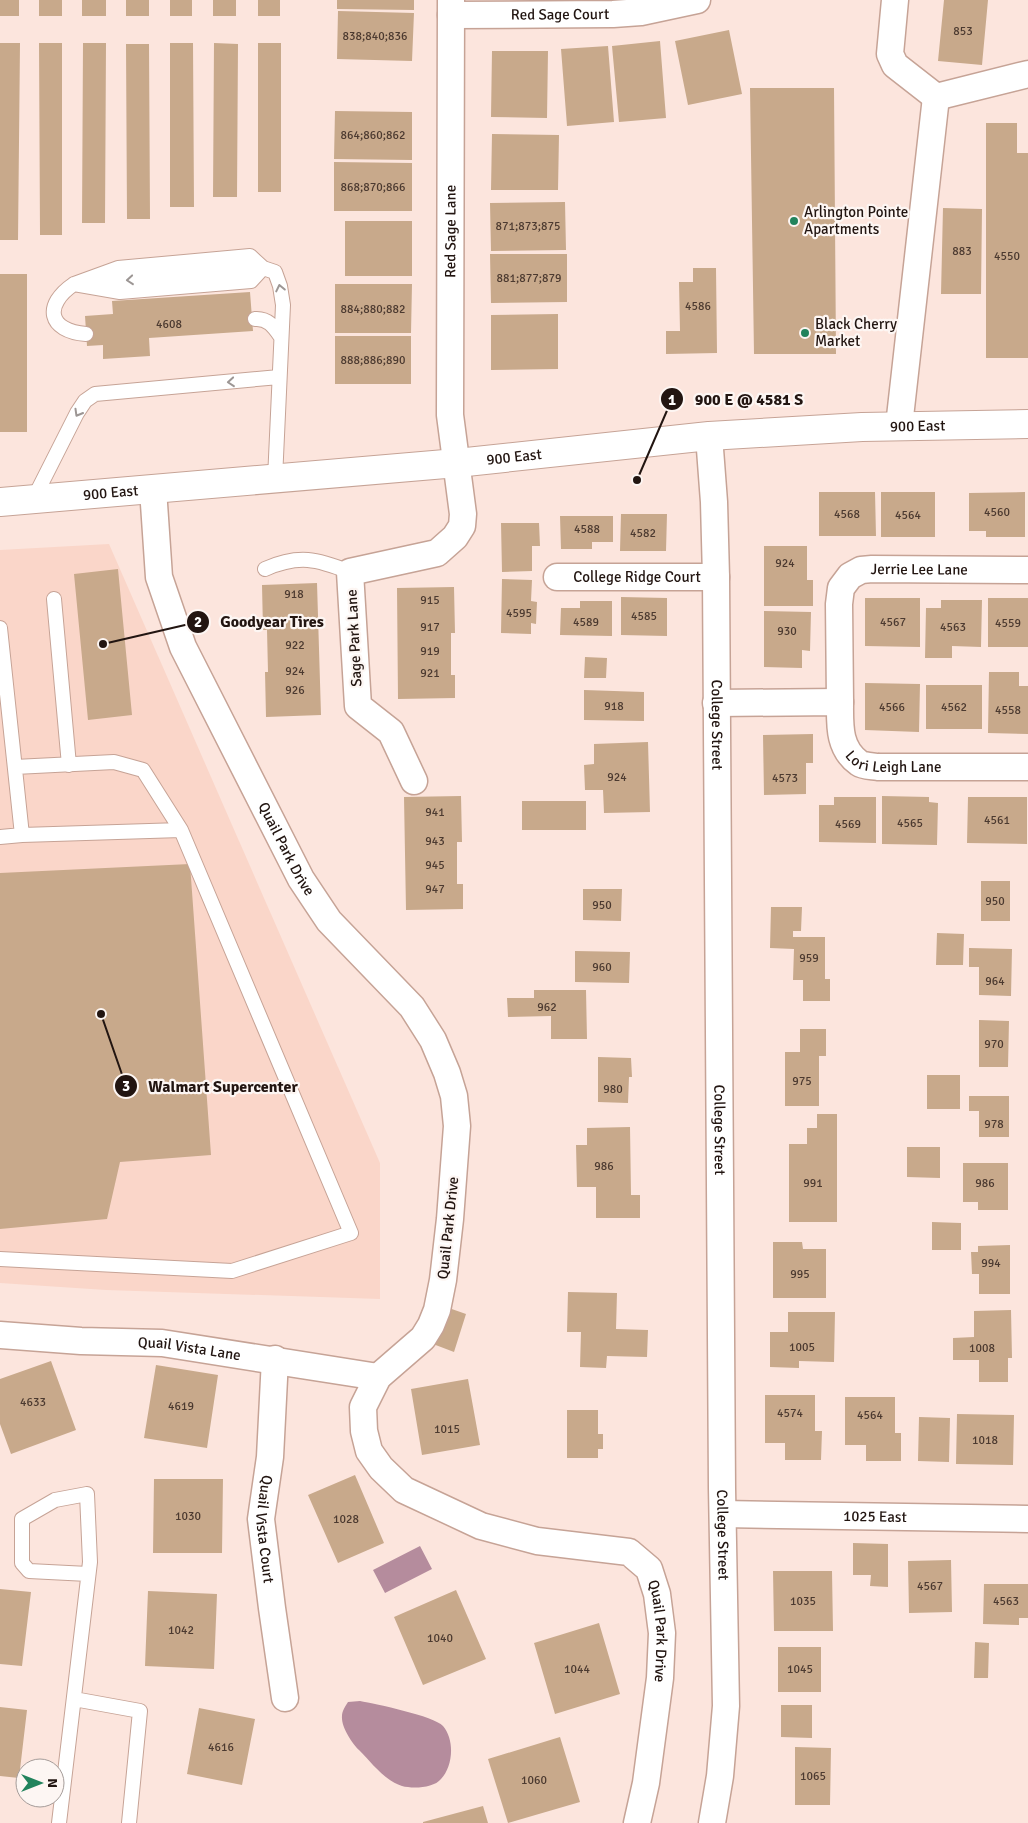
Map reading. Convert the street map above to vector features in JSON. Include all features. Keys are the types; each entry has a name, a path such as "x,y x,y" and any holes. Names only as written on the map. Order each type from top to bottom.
{"main road":[{"name":"900 East","path":"0,502 456,463 709,436 899,426 1028,424"}],"street":[{"name":"Red Sage Court","path":"451,8 614,14 641,12 697,0"},
{"path":"895,0 890,54 895,65 936,97"},
{"name":"Red Sage Lane","path":"451,8 450,415 456,463"},
{"path":"936,97 1028,74"},
{"path":"899,426 936,97"},
{"name":"College Street","path":"709,436 714,502 716,577 726,1706 720,1776 712,1823"},
{"name":"Sage Park Lane","path":"414,781 391,732 358,706 350,572 437,553 455,537 462,526 463,514 456,463"},
{"name":"Quail Park Drive","path":"153,489 159,577 183,647 301,879 329,921 412,1007 434,1040 454,1096 456,1126 450,1209 443,1280 437,1310 423,1338 378,1377 363,1407 364,1430 369,1451 382,1468 404,1490 481,1526 537,1541 628,1552 649,1569 657,1594 662,1633 660,1678 646,1783 636,1823"},
{"name":"Jerrie Lee Lane","path":"840,702 839,604 841,588 850,576 860,570 872,569 1028,570"},
{"name":"College Ridge Court","path":"557,577 716,577"},
{"path":"716,703 840,702"},
{"name":"Lori Leigh Lane","path":"840,702 840,733 846,750 860,764 878,767 1028,767"},
{"name":"Quail Vista Lane","path":"0,1335 81,1341 162,1342 378,1377"},
{"name":"Quail Vista Court","path":"275,1360 270,1458 262,1518 285,1698"},
{"name":"1025 East","path":"723,1514 1028,1519"}],"lane":[{"path":"86,334 72,333 62,329 56,321 53,310 64,291 74,284 263,268 275,272 280,286 282,305 275,479"},
{"path":"255,319 262,319 272,325 281,337"},
{"path":"33,500 77,413 85,401 95,394 279,377"},
{"path":"265,568 293,559 321,562 350,572"},
{"path":"54,599 69,765"},
{"path":"0,628 22,835"},
{"path":"0,1258 232,1270 351,1233 181,830 144,770 114,762 15,767"},
{"path":"0,837 181,830"},
{"path":"60,1823 90,1562 87,1494 55,1500 22,1520 22,1563 30,1572 88,1574"},
{"path":"74,1699 140,1711 129,1823"}],"shaded area":[{"path":"109,544 380,1163 380,1299 106,1290 0,1283 0,550"},
{"path":"420,1546 432,1569 385,1593 373,1570"},
{"path":"360,1701 417,1714 438,1722 443,1726 449,1738 451,1753 445,1774 438,1782 428,1786 407,1787 396,1784 379,1771 353,1743 343,1725 342,1714 348,1702"}],"building":[{"path":"0,0 19,0 19,16 0,16"},
{"path":"39,0 62,0 62,16 39,16"},
{"path":"82,0 106,0 106,16 82,16"},
{"path":"126,0 149,0 149,16 126,16"},
{"path":"170,0 192,0 192,16 170,16"},
{"path":"213,0 236,0 236,16 213,16"},
{"path":"258,0 280,0 280,16 258,16"},
{"path":"337,0 414,0 414,10 337,9"},
{"path":"944,0 988,0 982,65 938,61"},
{"path":"338,11 414,13 412,61 337,59"},
{"path":"729,30 742,94 688,105 675,41"},
{"path":"660,41 666,118 619,122 612,46"},
{"path":"0,43 20,43 18,240 0,240"},
{"path":"39,43 62,43 62,235 40,235"},
{"path":"83,43 106,43 105,223 82,223"},
{"path":"170,43 193,43 194,207 170,207"},
{"path":"214,43 238,44 237,197 213,197"},
{"path":"258,43 281,43 281,192 258,192"},
{"path":"126,44 149,44 150,219 127,219"},
{"path":"608,46 614,122 567,126 561,49"},
{"path":"492,51 548,51 547,118 491,117"},
{"name":"Arlington Pointe Apartments","path":"750,88 834,88 836,354 754,354"},
{"path":"335,111 412,112 412,160 334,159"},
{"path":"986,123 1017,123 1017,153 1028,153 1028,358 986,358"},
{"path":"492,134 559,135 558,190 491,190"},
{"path":"334,162 412,163 412,211 334,211"},
{"path":"565,202 566,250 491,251 490,203"},
{"path":"943,208 982,209 981,294 941,294"},
{"path":"345,221 412,221 412,276 345,276"},
{"path":"490,254 567,254 567,302 491,303"},
{"path":"693,268 716,268 717,353 666,354 666,331 680,331 679,282 693,282"},
{"path":"0,274 27,274 27,432 0,432"},
{"path":"335,284 412,284 411,333 335,333"},
{"path":"250,292 253,331 149,338 150,356 103,359 103,345 87,346 85,316 113,314 112,301"},
{"path":"558,314 558,369 491,370 491,315"},
{"path":"335,336 411,336 411,384 335,384"},
{"path":"819,492 875,492 876,536 819,536"},
{"path":"881,492 935,492 935,537 881,537"},
{"path":"1025,492 1025,537 986,537 986,531 969,531 969,493"},
{"path":"621,514 667,514 666,551 620,551"},
{"path":"560,516 613,516 613,542 592,542 592,549 561,549"},
{"path":"501,523 539,523 540,546 532,546 532,571 502,572"},
{"path":"764,546 807,546 807,580 813,580 813,606 764,606"},
{"path":"118,569 132,715 88,720 74,574"},
{"path":"502,579 532,580 531,601 537,602 536,624 531,623 531,634 501,633"},
{"path":"317,583 321,715 266,717 265,672 268,672 267,630 263,630 262,585"},
{"path":"454,587 455,633 451,633 451,675 455,675 455,698 398,699 397,588"},
{"path":"621,597 667,598 667,636 621,635"},
{"path":"865,598 920,598 920,647 865,646"},
{"path":"988,598 1028,598 1028,647 988,647"},
{"path":"941,600 982,600 981,647 952,646 952,658 925,658 926,608 941,608"},
{"path":"580,601 612,601 612,636 560,635 561,608 580,608"},
{"path":"764,611 811,612 810,651 802,650 802,668 764,667"},
{"path":"585,657 607,658 606,678 584,678"},
{"path":"989,672 1019,672 1019,686 1028,686 1028,734 988,733"},
{"path":"865,683 920,684 919,732 865,730"},
{"path":"926,685 982,685 982,729 926,729"},
{"path":"584,690 644,692 644,721 584,720"},
{"path":"813,734 813,763 806,763 806,794 764,795 763,735"},
{"path":"648,742 650,812 604,813 603,790 585,790 584,765 594,764 594,744"},
{"path":"461,796 462,842 457,842 457,884 463,884 463,909 406,910 404,797"},
{"path":"882,796 929,797 929,802 938,803 937,845 882,844"},
{"path":"834,797 876,797 876,843 819,842 819,805 834,805"},
{"path":"968,797 1027,797 1027,844 967,843"},
{"path":"522,801 586,801 586,830 522,830"},
{"path":"190,864 211,1155 120,1162 107,1219 0,1229 0,873"},
{"path":"981,881 1010,881 1010,921 981,921"},
{"path":"583,889 622,889 621,921 583,920"},
{"path":"771,907 802,907 801,931 793,931 793,937 825,937 825,979 830,979 830,1001 803,1001 803,980 793,980 794,949 770,948"},
{"path":"937,933 964,934 963,965 936,965"},
{"path":"969,948 1012,949 1011,996 979,995 979,967 969,967"},
{"path":"575,951 630,952 629,983 575,982"},
{"path":"534,990 586,990 587,1039 551,1039 551,1016 508,1017 507,998 534,998"},
{"path":"979,1020 1009,1021 1008,1067 979,1067"},
{"path":"800,1029 826,1029 826,1056 819,1056 819,1106 785,1106 785,1052 800,1052"},
{"path":"598,1057 631,1058 632,1077 629,1077 628,1103 598,1102"},
{"path":"927,1075 960,1075 960,1109 927,1109"},
{"path":"969,1096 1009,1096 1009,1137 979,1137 979,1111 969,1111"},
{"path":"817,1114 837,1114 837,1222 789,1222 789,1144 807,1144 807,1128 817,1128"},
{"path":"630,1127 631,1195 640,1195 640,1218 596,1218 596,1187 577,1187 576,1145 587,1145 587,1128"},
{"path":"907,1147 940,1147 940,1178 907,1177"},
{"path":"963,1163 1008,1163 1008,1210 978,1210 978,1202 963,1202"},
{"path":"932,1222 961,1223 961,1250 932,1250"},
{"path":"773,1242 802,1242 803,1249 826,1249 826,1298 773,1298"},
{"path":"1010,1245 1010,1294 979,1294 979,1274 972,1274 971,1252 978,1252 978,1246"},
{"path":"568,1292 617,1293 616,1329 648,1330 647,1357 607,1356 606,1368 580,1367 581,1332 567,1332"},
{"path":"446,1307 466,1314 454,1352 433,1344"},
{"path":"1011,1310 1012,1358 1008,1358 1008,1382 979,1382 979,1360 953,1360 953,1338 974,1337 974,1311"},
{"path":"788,1312 835,1312 834,1362 799,1361 799,1368 770,1367 770,1332 788,1332"},
{"path":"51,1361 76,1430 11,1454 0,1424 0,1379"},
{"path":"156,1365 218,1375 207,1448 144,1438"},
{"path":"468,1379 480,1445 422,1455 411,1389"},
{"path":"765,1395 815,1395 815,1431 822,1431 821,1460 785,1460 785,1443 765,1443"},
{"path":"845,1397 895,1397 895,1433 901,1433 901,1461 866,1461 866,1445 845,1445"},
{"path":"567,1410 598,1410 598,1434 603,1434 603,1449 598,1449 598,1458 567,1458"},
{"path":"957,1414 1014,1415 1013,1465 956,1464"},
{"path":"919,1417 950,1418 949,1462 918,1461"},
{"path":"355,1475 384,1543 338,1563 308,1495"},
{"path":"154,1479 223,1479 222,1553 153,1553"},
{"path":"853,1543 888,1544 888,1587 870,1586 871,1575 853,1575"},
{"path":"951,1560 952,1612 909,1613 908,1561"},
{"path":"773,1571 832,1571 833,1631 774,1631"},
{"path":"984,1584 1028,1584 1028,1618 1019,1618 1019,1625 983,1624"},
{"path":"0,1589 31,1592 22,1666 0,1664"},
{"path":"456,1590 486,1659 423,1685 394,1617"},
{"path":"148,1591 217,1594 214,1669 145,1666"},
{"path":"599,1623 620,1694 555,1714 534,1643"},
{"path":"975,1642 989,1643 988,1678 974,1678"},
{"path":"778,1647 821,1647 821,1692 778,1692"},
{"path":"781,1705 812,1705 812,1738 781,1737"},
{"path":"0,1707 27,1710 21,1758 15,1758 15,1778 0,1776"},
{"path":"199,1708 255,1719 242,1785 187,1774"},
{"path":"560,1737 580,1802 508,1823 488,1759"},
{"path":"795,1747 831,1748 830,1805 795,1805"},
{"path":"483,1806 488,1823 423,1823 423,1822"}],"place":[{"name":"Arlington Pointe Apartments","path":"794,221"},
{"name":"Black Cherry Market","path":"805,333"},
{"name":"900 E @ 4581 S","path":"637,480"},
{"name":"Goodyear Tires","path":"103,644"},
{"name":"Walmart Supercenter","path":"101,1014"}]}
